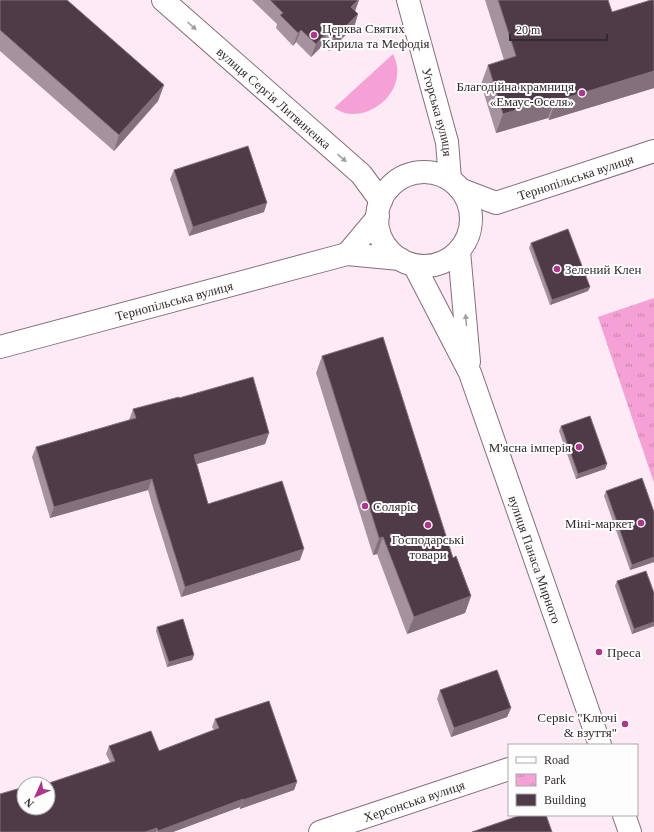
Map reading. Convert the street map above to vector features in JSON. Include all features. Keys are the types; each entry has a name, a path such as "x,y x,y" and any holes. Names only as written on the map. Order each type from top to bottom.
{"street":[{"name":"вулиця Сергія Литвиненка","path":"163,0 361,174 379,209"},
{"name":"Угорська вулиця","path":"408,0 447,142 456,185"},
{"name":"Тернопільська вулиця","path":"496,203 654,151"},
{"path":"347,254 379,209 390,187 403,177 418,172 434,173 456,185 496,203 464,244 447,261 431,266 407,262 387,248 380,234 379,209"},
{"path":"456,185 469,205 472,221 464,244"},
{"name":"вулиця Панаса Мирного","path":"464,244 470,373"},
{"name":"Тернопільська вулиця","path":"0,347 347,254 407,262"},
{"name":"вулиця Панаса Мирного","path":"407,262 470,373 593,743"},
{"name":"Херсонська вулиця","path":"320,832 508,769"},
{"path":"624,816 630,832"}],"green space":[{"path":"393,54 397,69 396,83 388,97 382,103 368,111 352,114 334,108"},
{"path":"654,298 654,483 598,317"}],"building":[{"path":"0,0 67,0 164,85 119,135 0,30"},
{"name":"Церква Святих Кирила та Мефодія","path":"270,0 358,0 351,7 358,14 334,38 327,32 316,44 301,30 298,33 280,15 283,13"},
{"path":"498,0 608,0 612,12 654,0 654,71 556,101 555,98 503,114 488,65 516,56"},
{"path":"248,146 267,203 193,227 174,170"},
{"path":"568,229 590,287 552,300 531,243"},
{"path":"383,337 453,558 456,556 471,596 414,617 383,537 379,538 322,356"},
{"path":"253,377 269,433 194,455 208,504 282,481 304,549 185,587 152,479 54,507 36,447 136,418 133,409 179,398"},
{"path":"590,416 607,464 578,474 561,426"},
{"path":"642,478 654,512 654,557 632,565 606,491"},
{"path":"646,571 654,593 654,622 634,629 617,581"},
{"path":"183,619 194,655 169,662 157,627"},
{"path":"497,670 511,708 454,728 440,690"},
{"path":"269,701 297,782 243,799 158,831 157,828 145,832 0,832 0,794 16,789 16,816 56,816 56,781 115,761 109,746 151,731 159,751 219,728 215,719"},
{"path":"518,816 546,816 552,832 472,832"}],"place":[{"name":"Церква Святих Кирила та Мефодія","path":"314,35"},
{"name":"Благодійна крамниця «Емаус-Оселя»","path":"582,93"},
{"name":"Зелений Клен","path":"557,269"},
{"name":"М'ясна імперія","path":"579,447"},
{"name":"Соляріс","path":"365,506"},
{"name":"Міні-маркет","path":"641,523"},
{"name":"Господарські товари","path":"428,525"},
{"name":"Преса","path":"599,652"},
{"name":"Сервіс \"Ключі & взуття\"","path":"625,724"}]}
